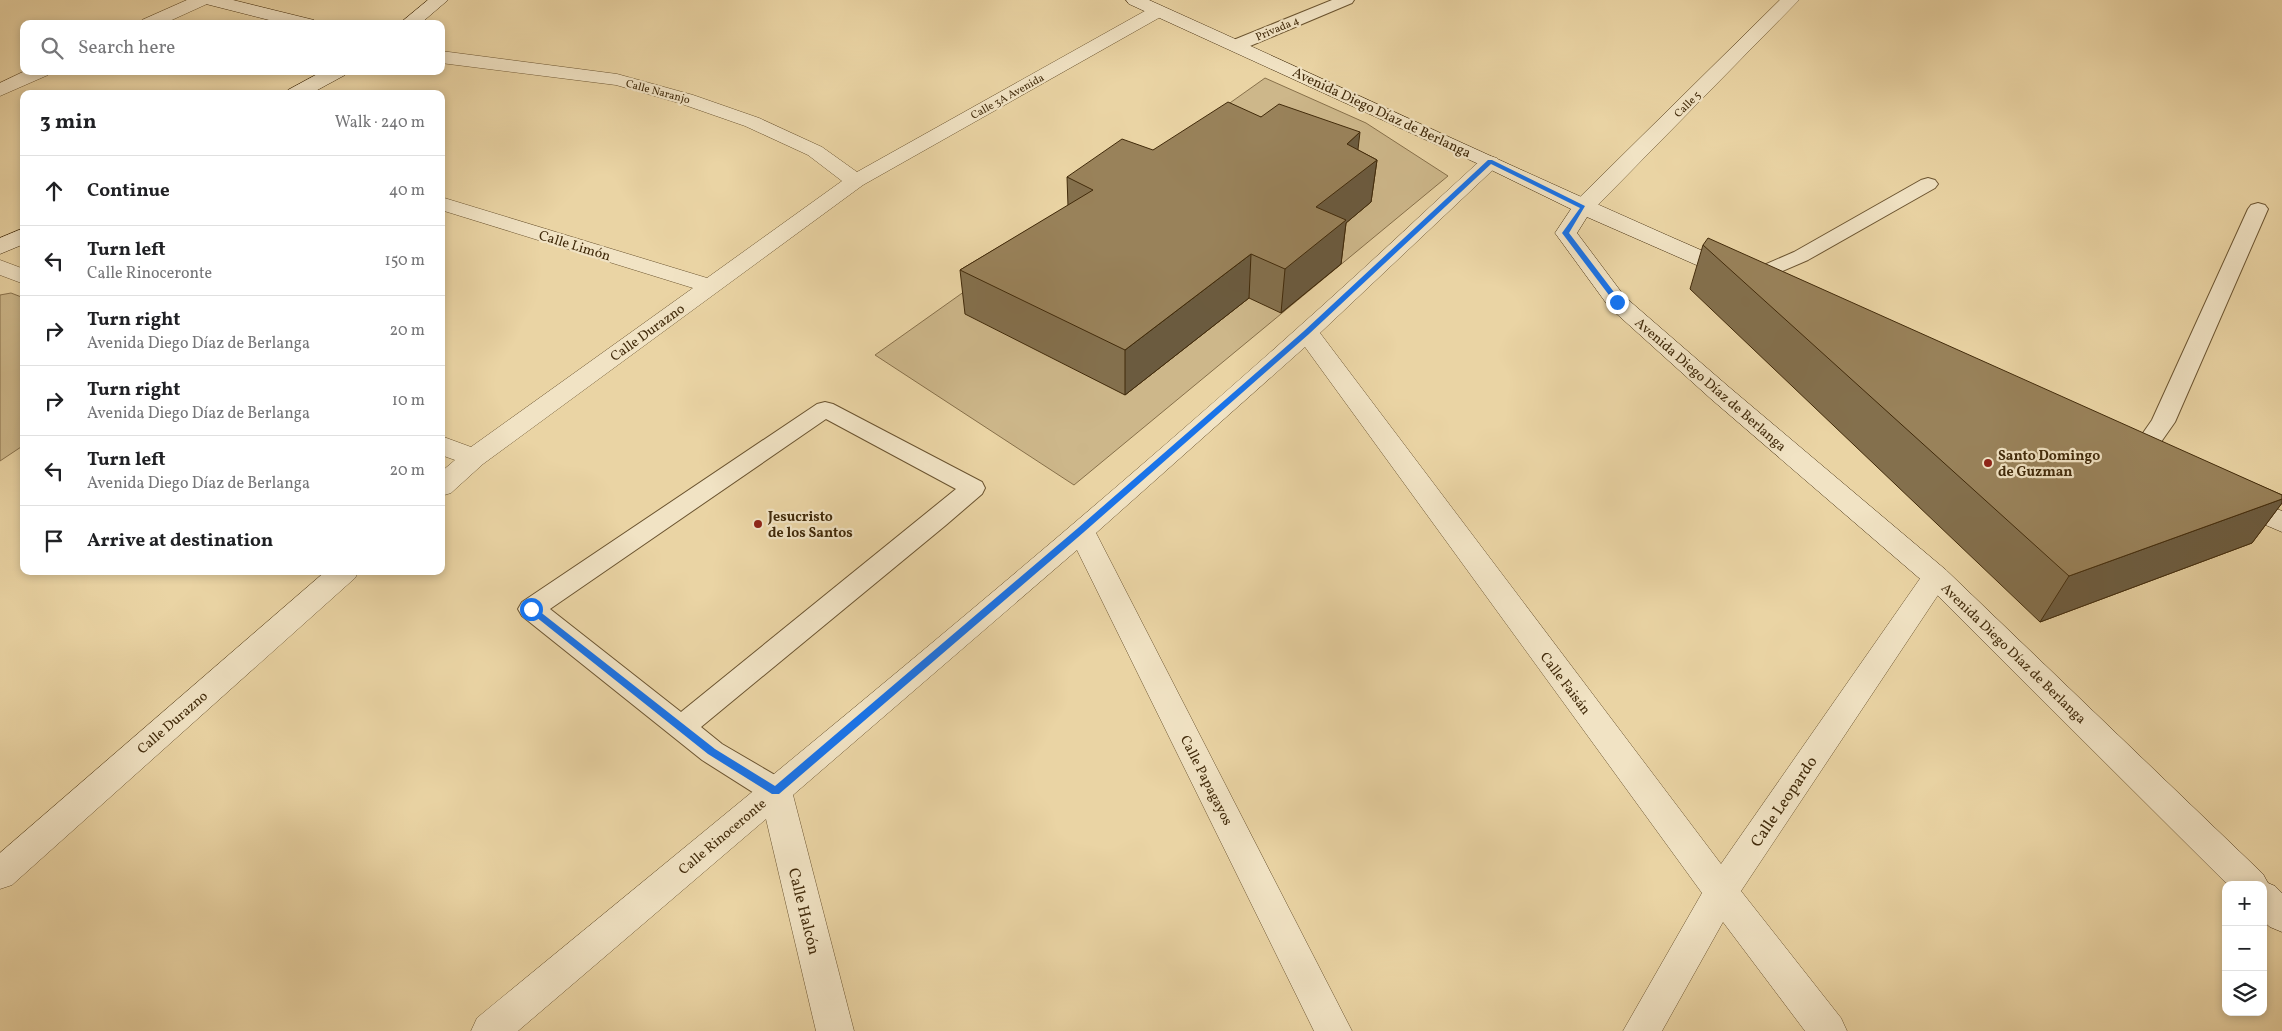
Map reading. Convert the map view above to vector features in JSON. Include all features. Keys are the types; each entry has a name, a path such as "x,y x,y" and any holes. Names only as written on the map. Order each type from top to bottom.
{"street":[{"path":"157,20 201,0"},
{"path":"212,0 292,20"},
{"path":"413,20 438,0"},
{"name":"Avenida Diego Díaz de Berlanga","path":"1135,0 1490,162 1583,207 1566,233 1617,302 1728,400 1936,577 2246,881"},
{"name":"Calle 5","path":"1583,207 1790,0"},
{"name":"Calle 3A Avenida","path":"856,181 1158,11"},
{"name":"Calle Naranjo","path":"445,57 617,80 686,98 752,122 815,151 856,181"},
{"path":"0,90 32,75"},
{"path":"302,90 331,75"},
{"name":"Calle Rinoceronte","path":"490,1031 776,791 1081,530 1307,333 1490,162"},
{"name":"Calle Durazno","path":"445,483 474,458 856,181"},
{"name":"Calle Limón","path":"445,204 709,286"},
{"path":"1583,207 1775,292"},
{"path":"0,247 20,237"},
{"path":"0,267 20,275"},
{"name":"Calle Faisán","path":"1307,333 1722,892 1828,1031"},
{"path":"445,447 474,458"},
{"path":"2219,493 2282,522"},
{"name":"Calle Papagayos","path":"1081,530 1333,1031"},
{"name":"Calle Durazno","path":"0,874 340,575"},
{"name":"Calle Leopardo","path":"1642,1031 1722,892 1936,577"},
{"name":"Calle Halcón","path":"776,791 835,1031"},
{"path":"2267,901 2282,916"}],"lane":[{"name":"Privada 4","path":"1237,46 1346,0"},
{"path":"1748,279 1801,256 1928,184"},
{"path":"2139,456 2163,422 2258,209"},
{"path":"681,728 787,640 888,560 972,488 826,409 531,609 681,728 712,752 776,791"}],"shaded area":[{"path":"1265,78 1366,123 1448,176 1074,485 875,355"},
{"path":"11,293 20,296 20,448 0,461 0,295"}],"building":[{"path":"1228,102 1261,117 1279,104 1360,132 1347,144 1377,160 1316,207 1346,220 1285,269 1251,254 1125,350 960,270 1093,190 1067,177 1122,139 1153,150"},
{"path":"1708,238 2282,495 2282,499 2069,576 1703,245"}],"place":[{"name":"Santo Domingo de Guzman","path":"1988,463"},
{"name":"Jesucristo de los Santos","path":"758,524"}],"route":[{"path":"531,609 712,752 776,791 1081,530 1307,333 1490,162 1583,207 1566,233 1617,302"}]}
